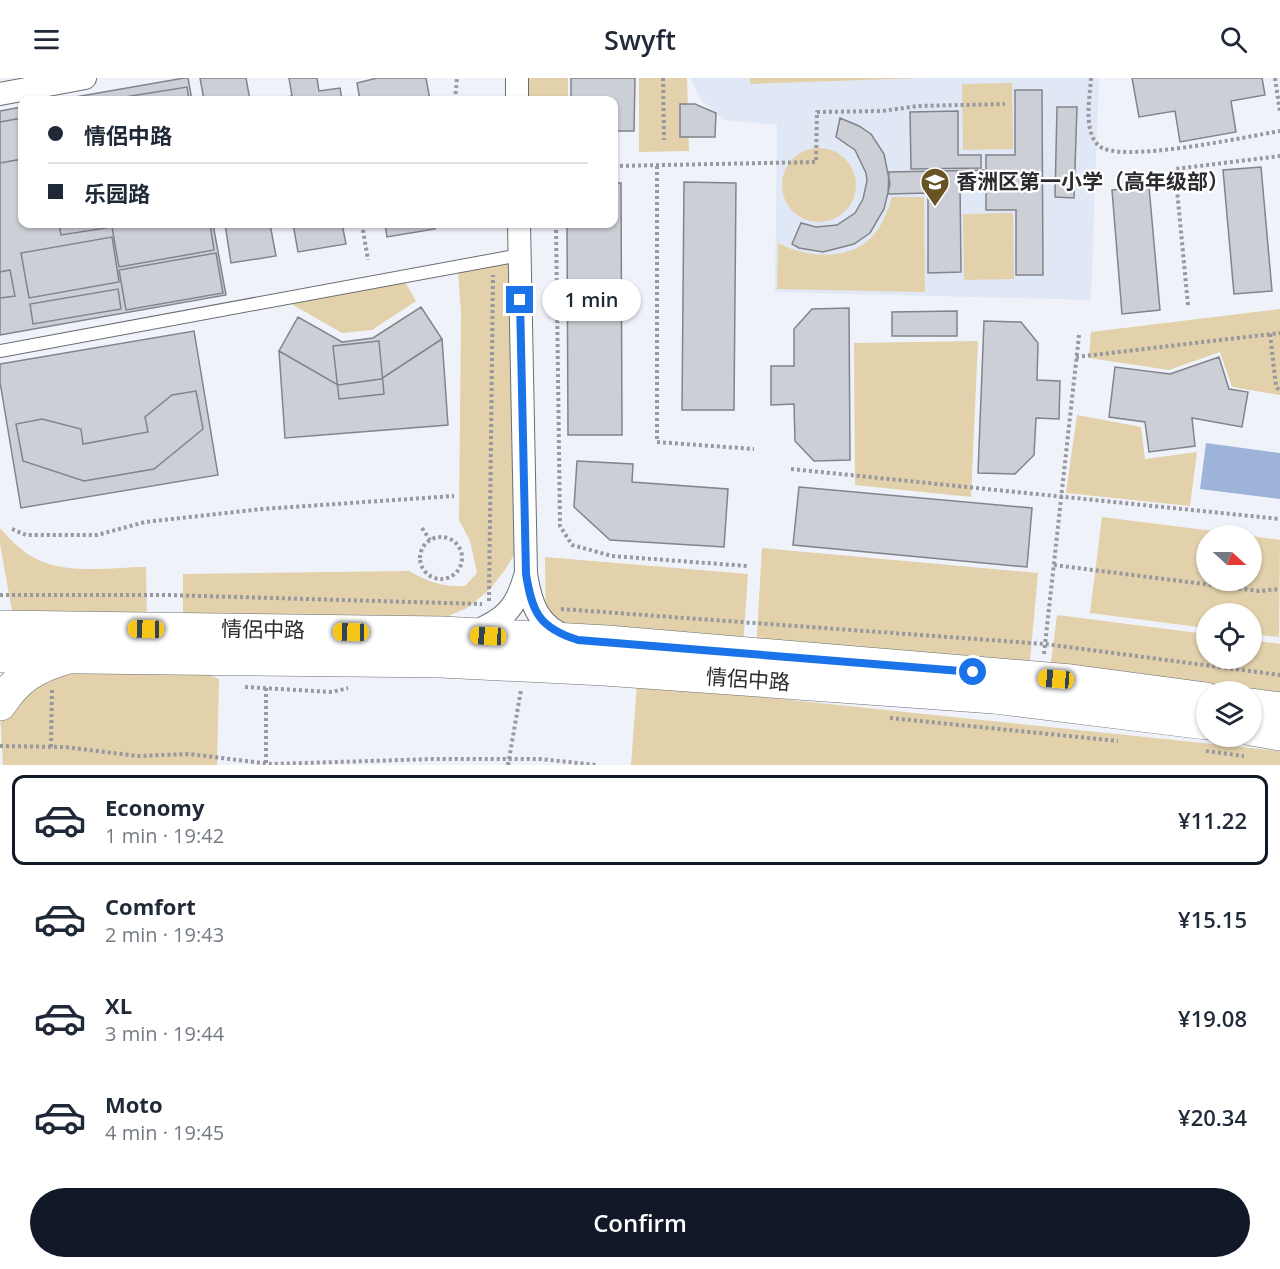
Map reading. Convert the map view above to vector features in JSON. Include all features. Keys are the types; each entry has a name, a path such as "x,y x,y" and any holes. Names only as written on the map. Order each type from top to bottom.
{"main road":[{"name":"情侶中路","path":"0,627 469,635 578,640 1041,678 1196,698"},
{"name":"情侶中路","path":"0,656 441,661 604,669 994,697 1196,735"},
{"path":"0,704 15,684 28,673 65,658"},
{"path":"1262,707 1280,709"},
{"path":"1262,739 1280,734"}],"street":[{"path":"0,94 80,78"},
{"path":"517,78 517,96"},
{"path":"519,228 526,574 529,594 538,617 556,632 578,640"},
{"path":"469,635 497,623 507,614 514,605 526,574"}],"lane":[{"path":"0,351 519,255"}],"path":[{"path":"455,96 457,78"},
{"path":"663,78 664,140"},
{"path":"1091,78 1089,121 1092,136 1104,150 1116,153 1160,151 1280,131"},
{"path":"1275,78 1280,112"},
{"path":"618,166 816,162 817,112 1005,104"},
{"path":"1188,305 1175,169 1280,156"},
{"path":"657,165 657,442 754,449"},
{"path":"363,228 368,260"},
{"path":"556,228 560,526 572,545 612,556 747,566"},
{"path":"489,604 493,260"},
{"path":"1076,357 1280,333"},
{"path":"1270,334 1276,386 1280,392"},
{"path":"1041,678 1078,335"},
{"path":"791,469 1280,519"},
{"path":"12,529 26,535 97,535 146,522 262,509 454,496"},
{"path":"422,528 430,540"},
{"path":"443,536 460,547 462,561 460,567 450,577 436,579 424,570 421,564 421,551 430,540 443,536"},
{"path":"1054,565 1260,591 1280,589"},
{"path":"244,687 332,692 351,686"},
{"path":"266,688 266,764"},
{"path":"510,689 533,690"},
{"path":"508,762 521,690"},
{"path":"886,718 1121,741"},
{"path":"0,746 65,747 138,756 189,754 266,764 508,762 541,759 596,765"}],"shaded area":[{"path":"520,78 568,78 568,96 521,96"},
{"path":"639,78 687,78 689,151 639,152"},
{"name":"香洲区第一小学（高年级部）","path":"690,78 1099,78 1091,300 775,292 777,125 724,120 701,100"},
{"path":"750,78 921,78 750,84"},
{"path":"1012,83 1013,149 963,150 962,84"},
{"path":"826,148 846,158 854,171 856,185 854,199 846,212 833,220 812,222 792,212 784,199 782,178 792,158 805,150"},
{"path":"892,197 924,197 925,292 777,289 778,243 803,252 830,255 856,248 877,231"},
{"path":"1013,213 1014,279 964,280 963,214"},
{"path":"515,262 518,548 505,570 489,590 467,608 425,626 183,619 183,574 409,571 436,583 465,586 477,573 470,541 459,520 461,312 458,271"},
{"path":"405,282 416,301 372,330 342,333 288,302"},
{"path":"1280,309 1280,395 1232,387 1220,352 1169,370 1089,358 1091,332"},
{"path":"978,341 971,497 855,485 854,343"},
{"path":"1077,415 1141,427 1145,459 1197,452 1190,506 1066,493"},
{"path":"1102,517 1196,529 1196,591 1262,591 1262,538 1280,540 1279,637 1262,635 1262,603 1196,603 1196,627 1090,613"},
{"path":"0,528 27,553 58,566 87,569 146,567 147,622 14,622 0,544"},
{"path":"762,548 1038,573 1029,671 756,648"},
{"path":"545,557 748,574 743,646 546,632"},
{"path":"1057,615 1196,633 1196,669 1262,669 1262,642 1280,644 1280,701 1262,695 1262,681 1196,681 1196,689 1050,670"},
{"path":"197,669 219,679 217,765 3,765 0,714 53,673"},
{"path":"637,684 1196,742 1196,747 1242,747 1280,751 1280,765 631,765"}],"water":[{"path":"1206,443 1280,453 1280,499 1200,489"}],"building":[{"path":"188,78 191,96 81,96"},
{"path":"200,78 246,78 249,96 203,96"},
{"path":"289,78 317,78 319,91 340,88 341,96 292,96"},
{"path":"377,78 426,78 429,96 359,96 357,83"},
{"path":"571,78 635,78 634,131 618,131 618,96 571,96"},
{"path":"1132,78 1262,78 1265,95 1231,101 1236,132 1180,142 1175,111 1139,117"},
{"path":"187,87 188,96 131,96"},
{"path":"1015,90 1042,90 1043,275 1016,275 1016,210 986,210 986,155 1015,155"},
{"path":"680,104 695,104 716,113 715,137 680,137"},
{"path":"1057,107 1077,107 1074,198 1055,197"},
{"path":"18,108 18,228 214,228 226,295 0,335 0,111"},
{"path":"958,111 958,155 981,155 981,168 911,169 910,112"},
{"path":"840,118 871,134 884,154 890,184 884,209 870,233 854,244 823,252 799,248 792,244 801,223 816,227 837,225 855,213 863,199 867,181 866,173 855,150 836,137"},
{"path":"18,119 18,160 0,163 0,122"},
{"path":"1261,167 1272,291 1234,294 1223,170"},
{"path":"986,170 986,182 960,183 961,272 928,273 928,193 888,194 889,172"},
{"path":"684,182 736,183 734,410 682,410"},
{"path":"618,183 621,183 622,435 568,435 567,228 618,228"},
{"path":"1149,187 1160,310 1122,314 1112,190"},
{"path":"60,228 106,228 61,235"},
{"path":"112,228 211,228 214,250 119,267"},
{"path":"226,228 271,228 276,256 231,263"},
{"path":"294,228 343,228 346,244 298,252"},
{"path":"386,228 435,229 387,237"},
{"path":"112,237 119,282 29,298 21,253"},
{"path":"216,253 223,293 126,310 119,270"},
{"path":"10,270 15,296 0,298 0,272"},
{"path":"118,289 121,309 33,324 30,304"},
{"path":"421,307 442,339 381,379 338,385 279,351 298,317 342,342 373,338"},
{"path":"849,308 850,460 814,461 795,441 794,404 771,405 771,366 794,366 794,329 812,309"},
{"path":"957,311 957,336 892,336 892,312"},
{"path":"984,321 1021,322 1038,343 1037,380 1060,381 1059,419 1036,418 1034,455 1015,474 978,473"},
{"path":"194,331 218,475 21,508 0,382 0,364"},
{"path":"442,339 448,425 285,438 279,351 338,385 381,379"},
{"path":"379,341 384,394 339,399 333,346"},
{"path":"1219,357 1229,389 1248,392 1242,427 1192,418 1195,446 1149,452 1145,422 1109,417 1115,367 1170,374"},
{"path":"196,391 203,429 154,469 84,481 23,461 16,424 42,419 81,429 83,444 148,432 145,417 172,395"},
{"path":"577,461 633,464 632,482 728,489 724,547 610,540 574,507"},
{"path":"799,487 1032,508 1027,567 793,545"}],"place":[{"name":"香洲区第一小学（高年级部）","path":"935,208"}],"route":[{"path":"520,300 526,574 533,607 544,624 562,635 578,640 973,672"}]}
